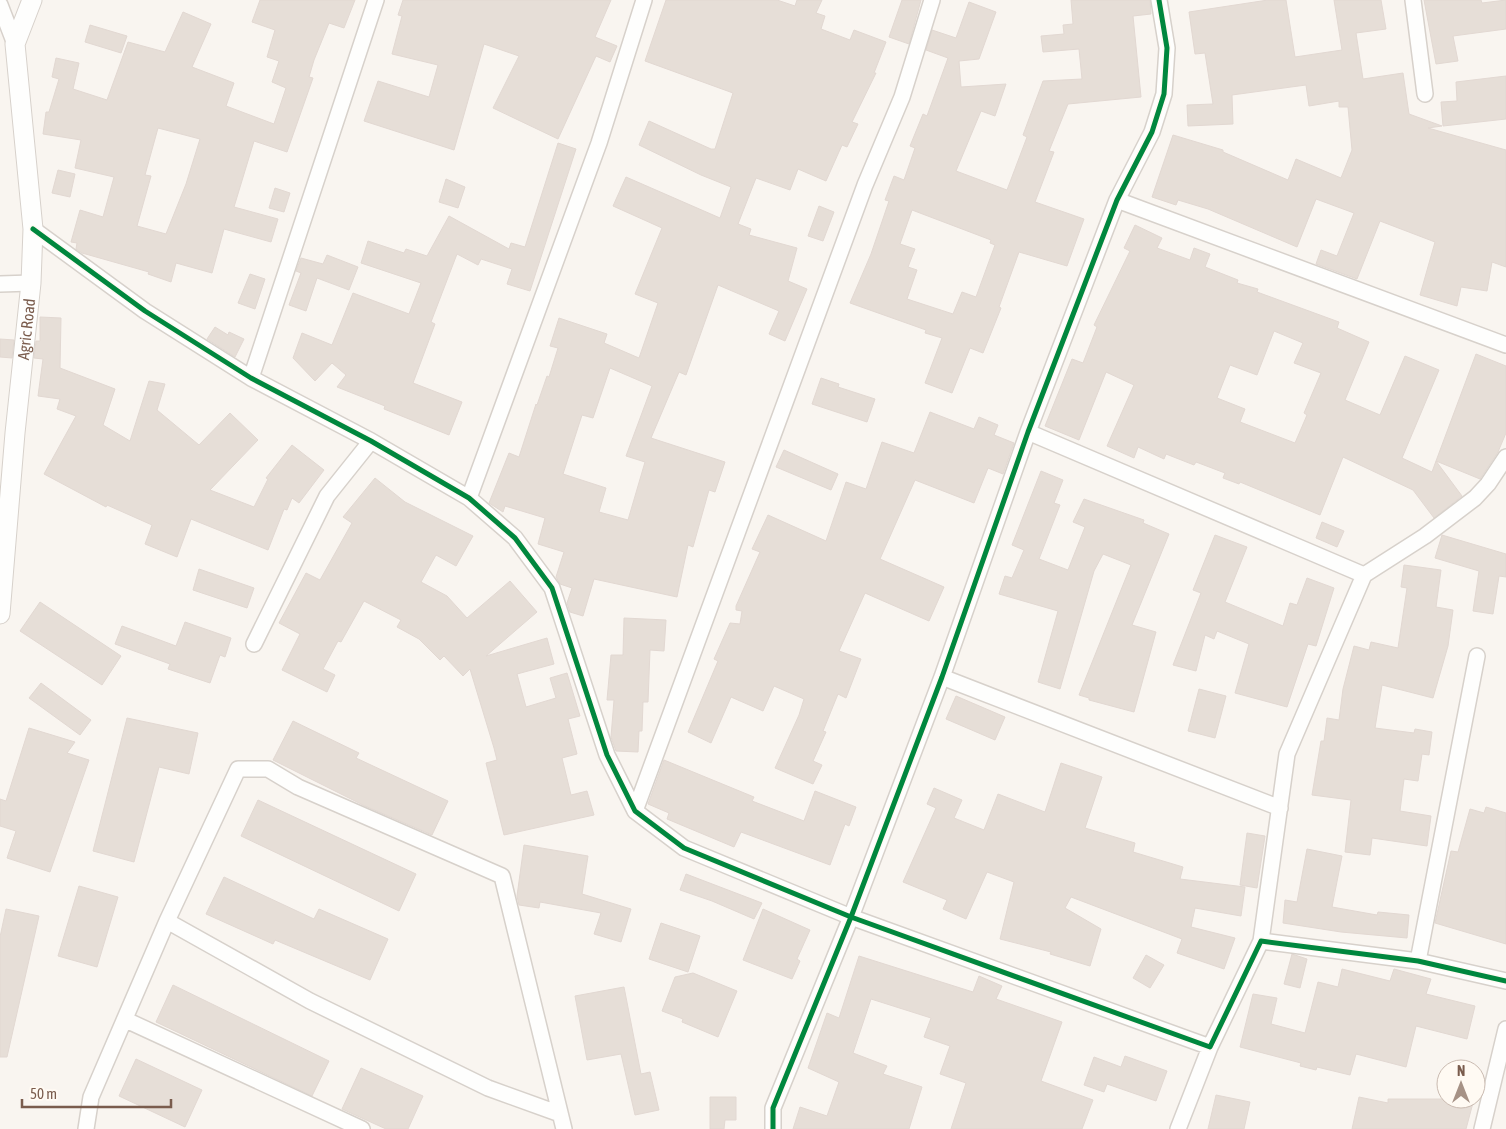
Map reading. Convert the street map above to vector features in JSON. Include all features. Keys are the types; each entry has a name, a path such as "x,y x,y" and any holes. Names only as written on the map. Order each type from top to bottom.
{"street":[{"path":"15,44 32,0"},
{"path":"250,378 376,0"},
{"path":"469,498 599,142 644,0"},
{"path":"635,811 865,185 902,97 932,0"},
{"path":"772,1129 773,1108 851,917 942,677 1028,432 1117,200 1152,132 1164,94 1166,48 1159,0"},
{"path":"1413,0 1425,94"},
{"path":"0,5 15,44"},
{"name":"Agric Road","path":"0,614 15,433 31,282 34,230 15,44"},
{"path":"1117,200 1506,346"},
{"path":"34,230 145,310 250,378 371,441 469,498 515,538 552,588 607,755 635,811 684,848 851,917 1210,1047"},
{"path":"0,284 31,282"},
{"path":"1028,432 1364,575"},
{"path":"254,644 327,496 371,441"},
{"path":"1178,1129 1210,1047 1261,941 1287,754 1364,575 1425,536 1475,498 1488,484 1506,457"},
{"path":"1418,961 1477,656"},
{"path":"942,677 1280,808"},
{"path":"86,1129 91,1097 167,922 238,769 268,769 298,787 502,876 564,1129"},
{"path":"167,922 310,1001 354,1023 488,1088 560,1114"},
{"path":"1261,941 1418,961 1506,981"},
{"path":"126,1020 362,1129"},
{"path":"1482,1129 1506,1029"}],"building":[{"path":"260,0 355,0 344,28 329,23 314,60 309,77 313,78 287,152 254,141 234,207 278,219 271,242 224,229 212,273 176,263 171,282 148,274 149,272 82,253 76,249 77,243 71,242 80,210 103,217 114,177 75,168 81,140 43,134 46,112 49,112 59,79 52,77 56,58 79,63 73,89 107,100 128,42 165,52 183,12 211,24 192,67 234,83 226,106 274,124 286,88 272,82 279,61 267,57 275,30 252,22","holes":["158,128 200,139 186,184 166,234 137,226 151,176 145,175"]},
{"path":"403,0 611,0 595,37 617,46 610,62 596,56 558,139 493,108 519,56 484,44 454,150 364,121 378,81 429,97 438,65 392,54 402,16 398,15"},
{"path":"666,0 777,0 795,6 797,0 822,0 816,13 825,16 821,29 850,40 854,30 886,42 874,73 876,73 852,122 858,124 847,147 842,145 826,181 798,169 790,190 756,178 738,224 751,229 749,235 797,248 788,281 807,289 785,341 769,334 779,311 718,285 686,375 679,372 651,438 725,462 715,492 709,490 693,547 688,545 677,597 594,579 583,616 570,612 567,603 572,588 560,584 556,577 564,552 538,544 545,518 505,506 503,512 489,503 509,453 519,457 536,404 547,376 549,377 558,348 550,346 559,318 607,334 604,343 639,358 658,303 635,294 662,228 613,206 626,177 720,218 731,187 701,175 639,145 649,121 711,149 715,149 733,93 645,61","holes":["610,368 652,386 626,456 645,462 628,520 599,512 606,488 563,474 582,415 593,418"]},
{"path":"902,0 921,0 909,44 889,37"},
{"path":"1071,0 1150,0 1151,14 1133,16 1141,97 1068,104 1049,151 1054,152 1035,202 1084,219 1067,266 1019,252 999,307 1001,308 983,353 970,348 952,393 925,383 942,338 925,333 926,330 850,303 871,254 889,201 885,200 894,176 904,180 915,148 910,146 923,114 927,116 948,58 926,50 932,30 956,38 969,2 996,12 979,59 959,61 961,87 1006,84 995,116 981,111 956,171 1007,190 1027,137 1023,135 1043,81 1082,79 1079,49 1043,52 1041,36 1064,34 1063,25 1073,24","holes":["912,210 991,240 990,243 995,245 976,297 962,292 953,314 907,299 917,270 908,267 915,249 900,244"]},
{"path":"1268,0 1286,0 1295,57 1342,50 1334,0 1381,0 1386,29 1356,33 1363,79 1403,73 1409,114 1442,126 1428,128 1506,150 1506,267 1492,262 1487,291 1461,287 1457,306 1420,295 1435,242 1380,221 1357,279 1316,264 1321,250 1337,256 1354,213 1316,199 1297,247 1208,209 1178,200 1176,205 1152,197 1173,135 1223,150 1223,152 1288,180 1296,159 1341,178 1352,150 1348,107 1339,107 1339,101 1309,106 1306,85 1232,95 1233,124 1188,126 1187,105 1213,104 1205,53 1195,54 1189,12"},
{"path":"1424,0 1481,0 1482,3 1506,0 1506,29 1453,36 1458,61 1436,64"},
{"path":"90,25 127,36 121,53 85,42"},
{"path":"1506,76 1506,119 1443,126 1441,102 1457,101 1456,82"},
{"path":"558,143 576,149 530,291 507,284 512,269 481,259 478,265 457,254 431,322 435,324 413,383 462,402 449,435 384,409 385,406 337,387 346,375 332,363 315,381 293,358 302,333 332,345 353,293 409,314 421,283 361,263 368,241 404,253 406,249 427,256 449,216 509,249 511,243 525,247"},
{"path":"58,170 75,174 70,197 52,193"},
{"path":"446,179 465,187 458,208 439,202"},
{"path":"275,188 290,193 284,212 269,208"},
{"path":"819,206 834,212 823,241 808,236"},
{"path":"1135,225 1162,238 1157,248 1190,260 1194,248 1210,254 1205,267 1238,280 1237,283 1258,289 1257,292 1339,322 1337,328 1369,342 1345,400 1380,415 1405,356 1439,370 1402,458 1432,472 1436,461 1462,496 1434,518 1413,490 1343,457 1320,515 1240,482 1239,484 1223,478 1225,473 1196,462 1194,465 1166,454 1164,459 1138,447 1134,458 1107,446 1134,385 1106,372 1079,440 1045,426 1072,359 1083,363 1097,327 1094,325 1130,251 1124,248","holes":["1274,331 1303,343 1294,363 1321,373 1304,413 1307,415 1295,443 1240,422 1245,409 1217,398 1230,365 1257,375"]},
{"path":"327,255 358,267 349,290 317,278 306,311 289,305 301,273 296,271 301,258 323,264"},
{"path":"250,274 265,279 255,309 238,303"},
{"path":"40,317 61,318 60,368 115,389 103,425 130,441 149,381 165,384 157,410 199,445 230,413 258,440 210,490 254,507 268,479 266,478 292,445 324,470 299,503 292,498 287,510 284,509 268,550 191,519 177,557 145,544 152,525 107,505 106,507 44,474 76,416 57,409 60,399 38,396 43,359 34,358 36,341 40,341"},
{"path":"215,327 228,335 229,332 244,339 235,357 207,339"},
{"path":"0,339 14,340 12,358 0,357"},
{"path":"1476,354 1506,366 1506,433 1498,452 1480,479 1436,461"},
{"path":"821,378 839,384 838,387 875,399 867,422 812,404"},
{"path":"930,412 974,429 979,417 998,425 994,435 1014,443 1003,474 988,468 974,503 915,480 880,559 944,587 929,621 865,593 839,651 861,659 846,698 838,694 823,731 826,732 813,761 822,765 813,784 775,768 799,715 804,699 774,686 763,711 731,697 711,743 688,732 718,661 714,659 730,623 740,624 742,611 736,610 736,606 760,552 752,549 768,515 826,541 846,482 866,489 882,442 914,453"},
{"path":"784,450 838,474 831,490 776,467"},
{"path":"1041,471 1063,480 1054,503 1060,505 1039,559 1068,570 1085,527 1073,522 1084,499 1144,520 1143,523 1169,534 1132,625 1156,632 1134,712 1089,700 1089,698 1079,695 1131,565 1103,554 1094,571 1060,689 1038,682 1058,611 999,594 1005,576 1012,578 1024,550 1012,545"},
{"path":"375,478 405,502 473,536 456,566 436,555 421,582 447,596 467,618 510,581 537,612 486,656 547,638 554,664 517,674 526,707 556,698 550,678 567,673 580,716 568,719 577,754 562,758 571,795 587,791 594,815 504,835 486,763 497,760 470,669 463,676 444,656 440,660 419,639 397,627 401,620 364,601 341,642 338,641 323,669 335,675 327,692 282,670 300,634 279,623 306,573 320,580 352,523 343,517"},
{"path":"1322,522 1344,531 1337,547 1316,538"},
{"path":"1215,535 1247,547 1225,602 1283,626 1290,603 1297,605 1307,578 1334,588 1316,646 1308,644 1287,707 1235,693 1249,644 1217,631 1214,639 1205,635 1196,671 1173,665 1201,593 1193,590"},
{"path":"1442,535 1506,554 1506,577 1499,576 1493,614 1473,611 1479,571 1435,558"},
{"path":"1404,565 1441,570 1436,607 1453,610 1448,646 1433,698 1382,685 1375,728 1414,733 1415,729 1432,732 1429,755 1422,754 1418,781 1404,779 1400,811 1431,816 1427,846 1372,838 1370,855 1345,852 1351,800 1312,795 1321,741 1324,741 1327,718 1339,720 1343,689 1354,646 1369,650 1371,642 1398,648 1407,588 1401,587"},
{"path":"199,569 254,588 247,608 193,590"},
{"path":"40,602 121,656 102,685 20,631"},
{"path":"624,618 666,620 664,651 650,650 648,702 643,702 642,731 639,731 638,752 616,751 611,737 614,700 607,700 611,655 623,655"},
{"path":"185,622 231,638 225,657 220,655 210,683 168,669 170,664 115,644 122,626 176,646"},
{"path":"41,683 91,720 80,735 29,698"},
{"path":"1199,689 1226,696 1215,738 1188,731"},
{"path":"956,696 1005,717 995,740 946,719"},
{"path":"127,718 198,733 189,774 159,767 134,862 93,851"},
{"path":"293,721 359,753 356,758 448,801 432,835 365,806 273,760"},
{"path":"29,728 75,742 67,753 89,760 50,872 7,858 16,831 0,826 0,799 6,801"},
{"path":"664,760 754,797 752,801 804,821 815,791 856,807 849,826 845,824 830,865 741,832 734,847 667,819 669,813 648,804"},
{"path":"1061,763 1102,777 1085,828 1135,843 1133,852 1183,867 1180,879 1245,887 1241,916 1195,908 1191,927 1235,938 1224,969 1177,953 1182,939 1071,897 1065,908 1101,929 1090,966 1050,954 1051,952 1000,939 1014,882 987,872 966,919 943,909 947,900 903,882 936,808 927,804 934,788 962,800 954,818 984,830 998,794 1045,812"},
{"path":"258,800 416,874 399,911 241,836"},
{"path":"1486,807 1506,813 1506,944 1435,923 1451,851 1458,852 1470,809 1484,813"},
{"path":"1247,833 1265,836 1257,888 1240,885"},
{"path":"524,845 588,856 582,894 631,909 621,942 594,934 601,913 540,902 539,908 519,905 517,896"},
{"path":"1307,849 1342,856 1332,907 1377,915 1378,912 1409,915 1407,938 1341,932 1283,923 1285,900 1297,902"},
{"path":"686,874 762,903 754,919 680,890"},
{"path":"224,877 314,919 319,909 388,939 370,980 275,940 273,944 206,914"},
{"path":"79,886 118,897 97,967 58,956"},
{"path":"6,909 39,916 7,1057 0,1057 0,937"},
{"path":"763,909 810,930 797,959 800,961 792,979 743,960"},
{"path":"661,923 700,936 688,972 649,959"},
{"path":"1292,954 1307,959 1300,988 1284,984"},
{"path":"1146,955 1164,965 1150,988 1133,978"},
{"path":"859,956 973,992 979,976 1002,986 996,999 1062,1022 1041,1081 1093,1100 1082,1129 951,1129 966,1083 940,1074 950,1046 924,1037 931,1018 871,999 853,1053 887,1066 883,1074 922,1087 909,1129 793,1129 800,1107 827,1116 839,1082 808,1068 827,1013 839,1018"},
{"path":"1342,969 1390,981 1394,969 1431,979 1426,994 1475,1006 1467,1039 1416,1026 1406,1067 1356,1054 1350,1075 1317,1067 1316,1070 1300,1066 1301,1063 1240,1047 1253,994 1277,998 1271,1024 1305,1033 1318,982 1338,987"},
{"path":"693,973 737,991 718,1037 682,1022 683,1019 662,1011 675,977"},
{"path":"173,985 329,1061 312,1096 156,1022"},
{"path":"624,987 641,1074 650,1072 659,1110 635,1115 621,1054 587,1060 575,996"},
{"path":"1125,1056 1167,1071 1156,1101 1107,1084 1104,1092 1084,1085 1094,1057 1121,1067"},
{"path":"136,1059 202,1090 185,1127 119,1096"},
{"path":"361,1068 423,1096 408,1129 386,1129 342,1109"},
{"path":"1216,1095 1250,1102 1244,1129 1208,1129"},
{"path":"710,1097 736,1097 736,1120 725,1120 724,1129 710,1129"},
{"path":"1359,1097 1388,1103 1388,1099 1436,1099 1436,1109 1471,1109 1466,1129 1352,1129"}],"cycle path":[{"path":"773,1129 773,1108 851,917 942,677 1028,432 1117,200 1152,132 1164,94 1167,48 1159,0"},
{"path":"33,229 145,311 251,378 371,441 469,498 515,538 552,588 607,755 635,811 684,848 851,917 1210,1047 1261,941 1418,961 1506,981"}]}
